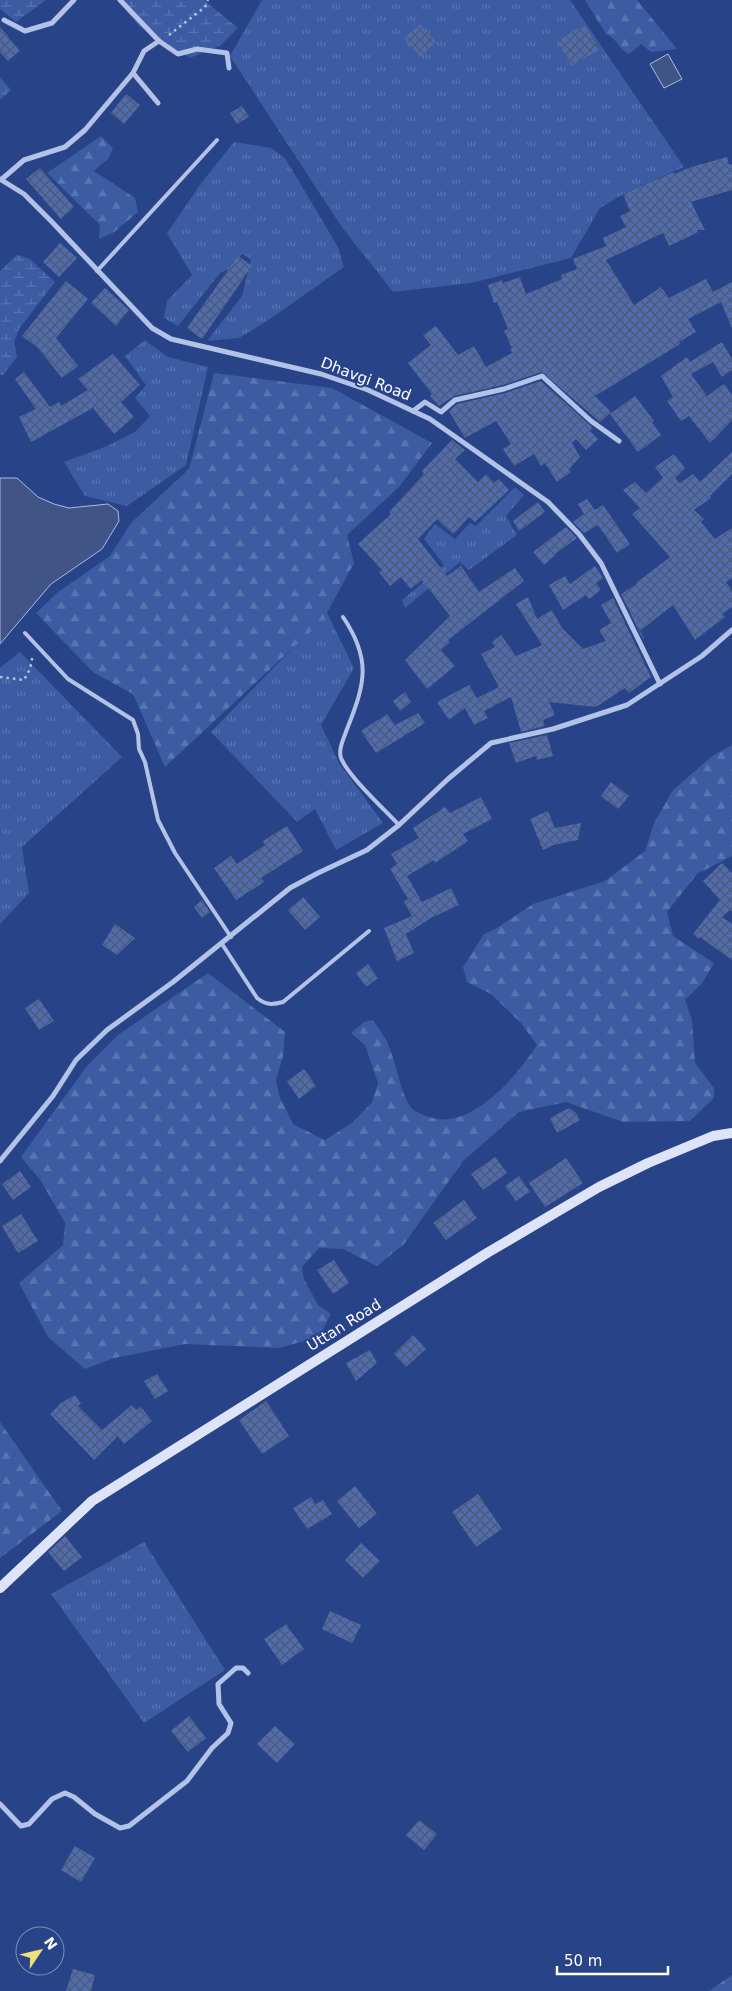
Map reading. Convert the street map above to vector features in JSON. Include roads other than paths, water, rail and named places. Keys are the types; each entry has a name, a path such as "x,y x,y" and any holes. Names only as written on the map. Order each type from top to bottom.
{"main road":[{"name":"Uttan Road","path":"0,1588 92,1501 487,1253 599,1186 713,1136 732,1133"}],"street":[{"path":"4,20 25,31 52,23 74,0"},
{"path":"120,0 159,41 178,54 197,49 227,53 229,68"},
{"path":"1,179 24,160 65,147 85,130 133,73 144,51 159,41"},
{"path":"133,73 158,103"},
{"name":"Dhavgi Road","path":"1,179 24,194 152,328 171,338 321,374 368,390 430,419 548,502 579,534 600,563 660,684"},
{"path":"413,411 425,402 441,412 455,400 504,389 542,376 591,421 619,441"},
{"path":"0,1161 53,1096 76,1060 107,1030 232,937 290,888 367,850 399,825 490,742 553,729 627,705 702,656 732,630"},
{"path":"0,1804 22,1826 29,1824 52,1799 65,1794 74,1797 95,1814 120,1828 129,1826 187,1781 212,1748 228,1733 231,1723 219,1704 218,1684 236,1668 243,1668 248,1673"}],"lane":[{"path":"97,271 217,140"},
{"path":"343,617 355,634 362,658 364,677 358,703 341,744 340,756 347,769 399,825"},
{"path":"25,633 68,679 133,720 158,820 176,853 232,937"},
{"path":"222,944 258,998 264,1003 274,1005 283,1002 368,931"}]}
